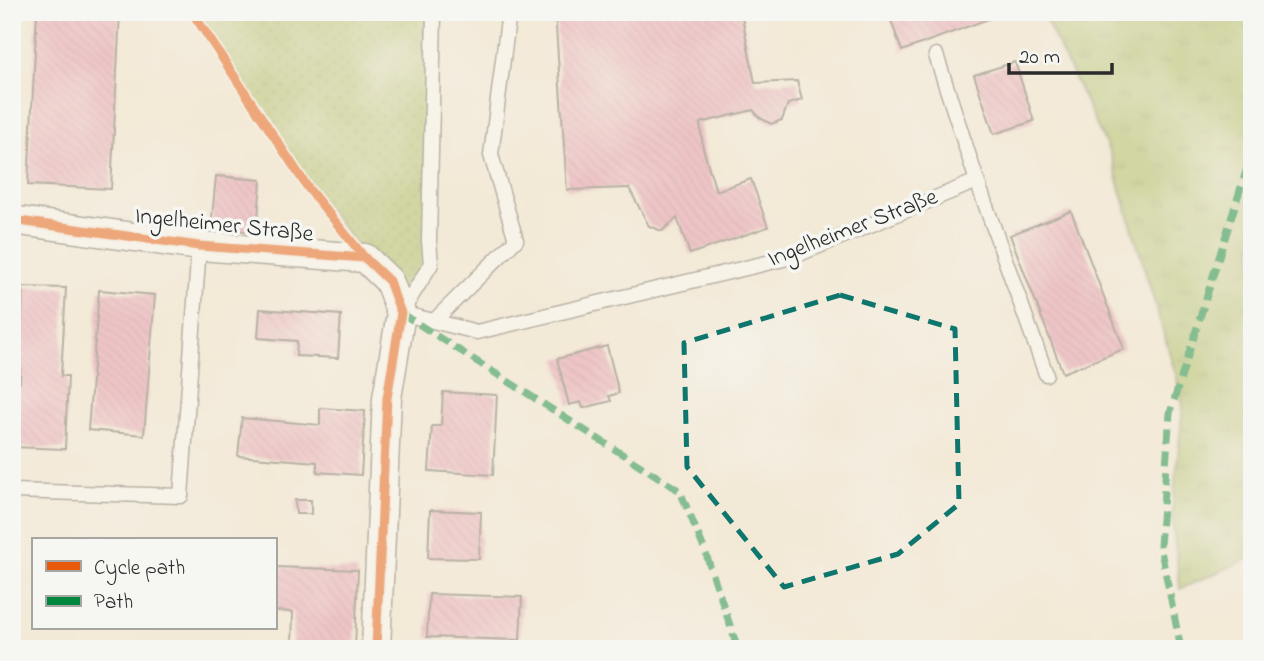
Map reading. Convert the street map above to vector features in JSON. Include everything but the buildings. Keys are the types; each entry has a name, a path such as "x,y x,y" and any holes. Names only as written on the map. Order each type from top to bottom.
{"street":[{"name":"Ingelheimer Straße","path":"12,220 199,246 365,258 389,281 401,313"},
{"path":"376,649 387,398 401,313"}],"lane":[{"path":"401,313 430,264 434,12"},
{"path":"433,321 516,240 491,155 509,12"},
{"path":"936,55 977,181 1046,374"},
{"name":"Ingelheimer Straße","path":"401,313 477,332 792,257 977,181"},
{"path":"12,491 181,496 199,246"}],"highlighted area":[{"path":"840,295 955,329 959,504 898,554 784,587 687,467 684,343"}],"green space":[{"path":"195,12 434,12 430,264 401,313 366,257 311,187"},
{"path":"1042,12 1252,12 1252,557 1180,589 1172,515 1183,406 1176,375 1110,153"}],"marked path":[{"path":"1181,649 1160,546 1170,413 1252,152"},
{"path":"401,313 680,491 705,551 738,649"}],"cycle path":[{"path":"192,12 308,188 365,258 389,281 401,313 387,398 376,649"},
{"path":"12,220 199,246 365,258"}]}
